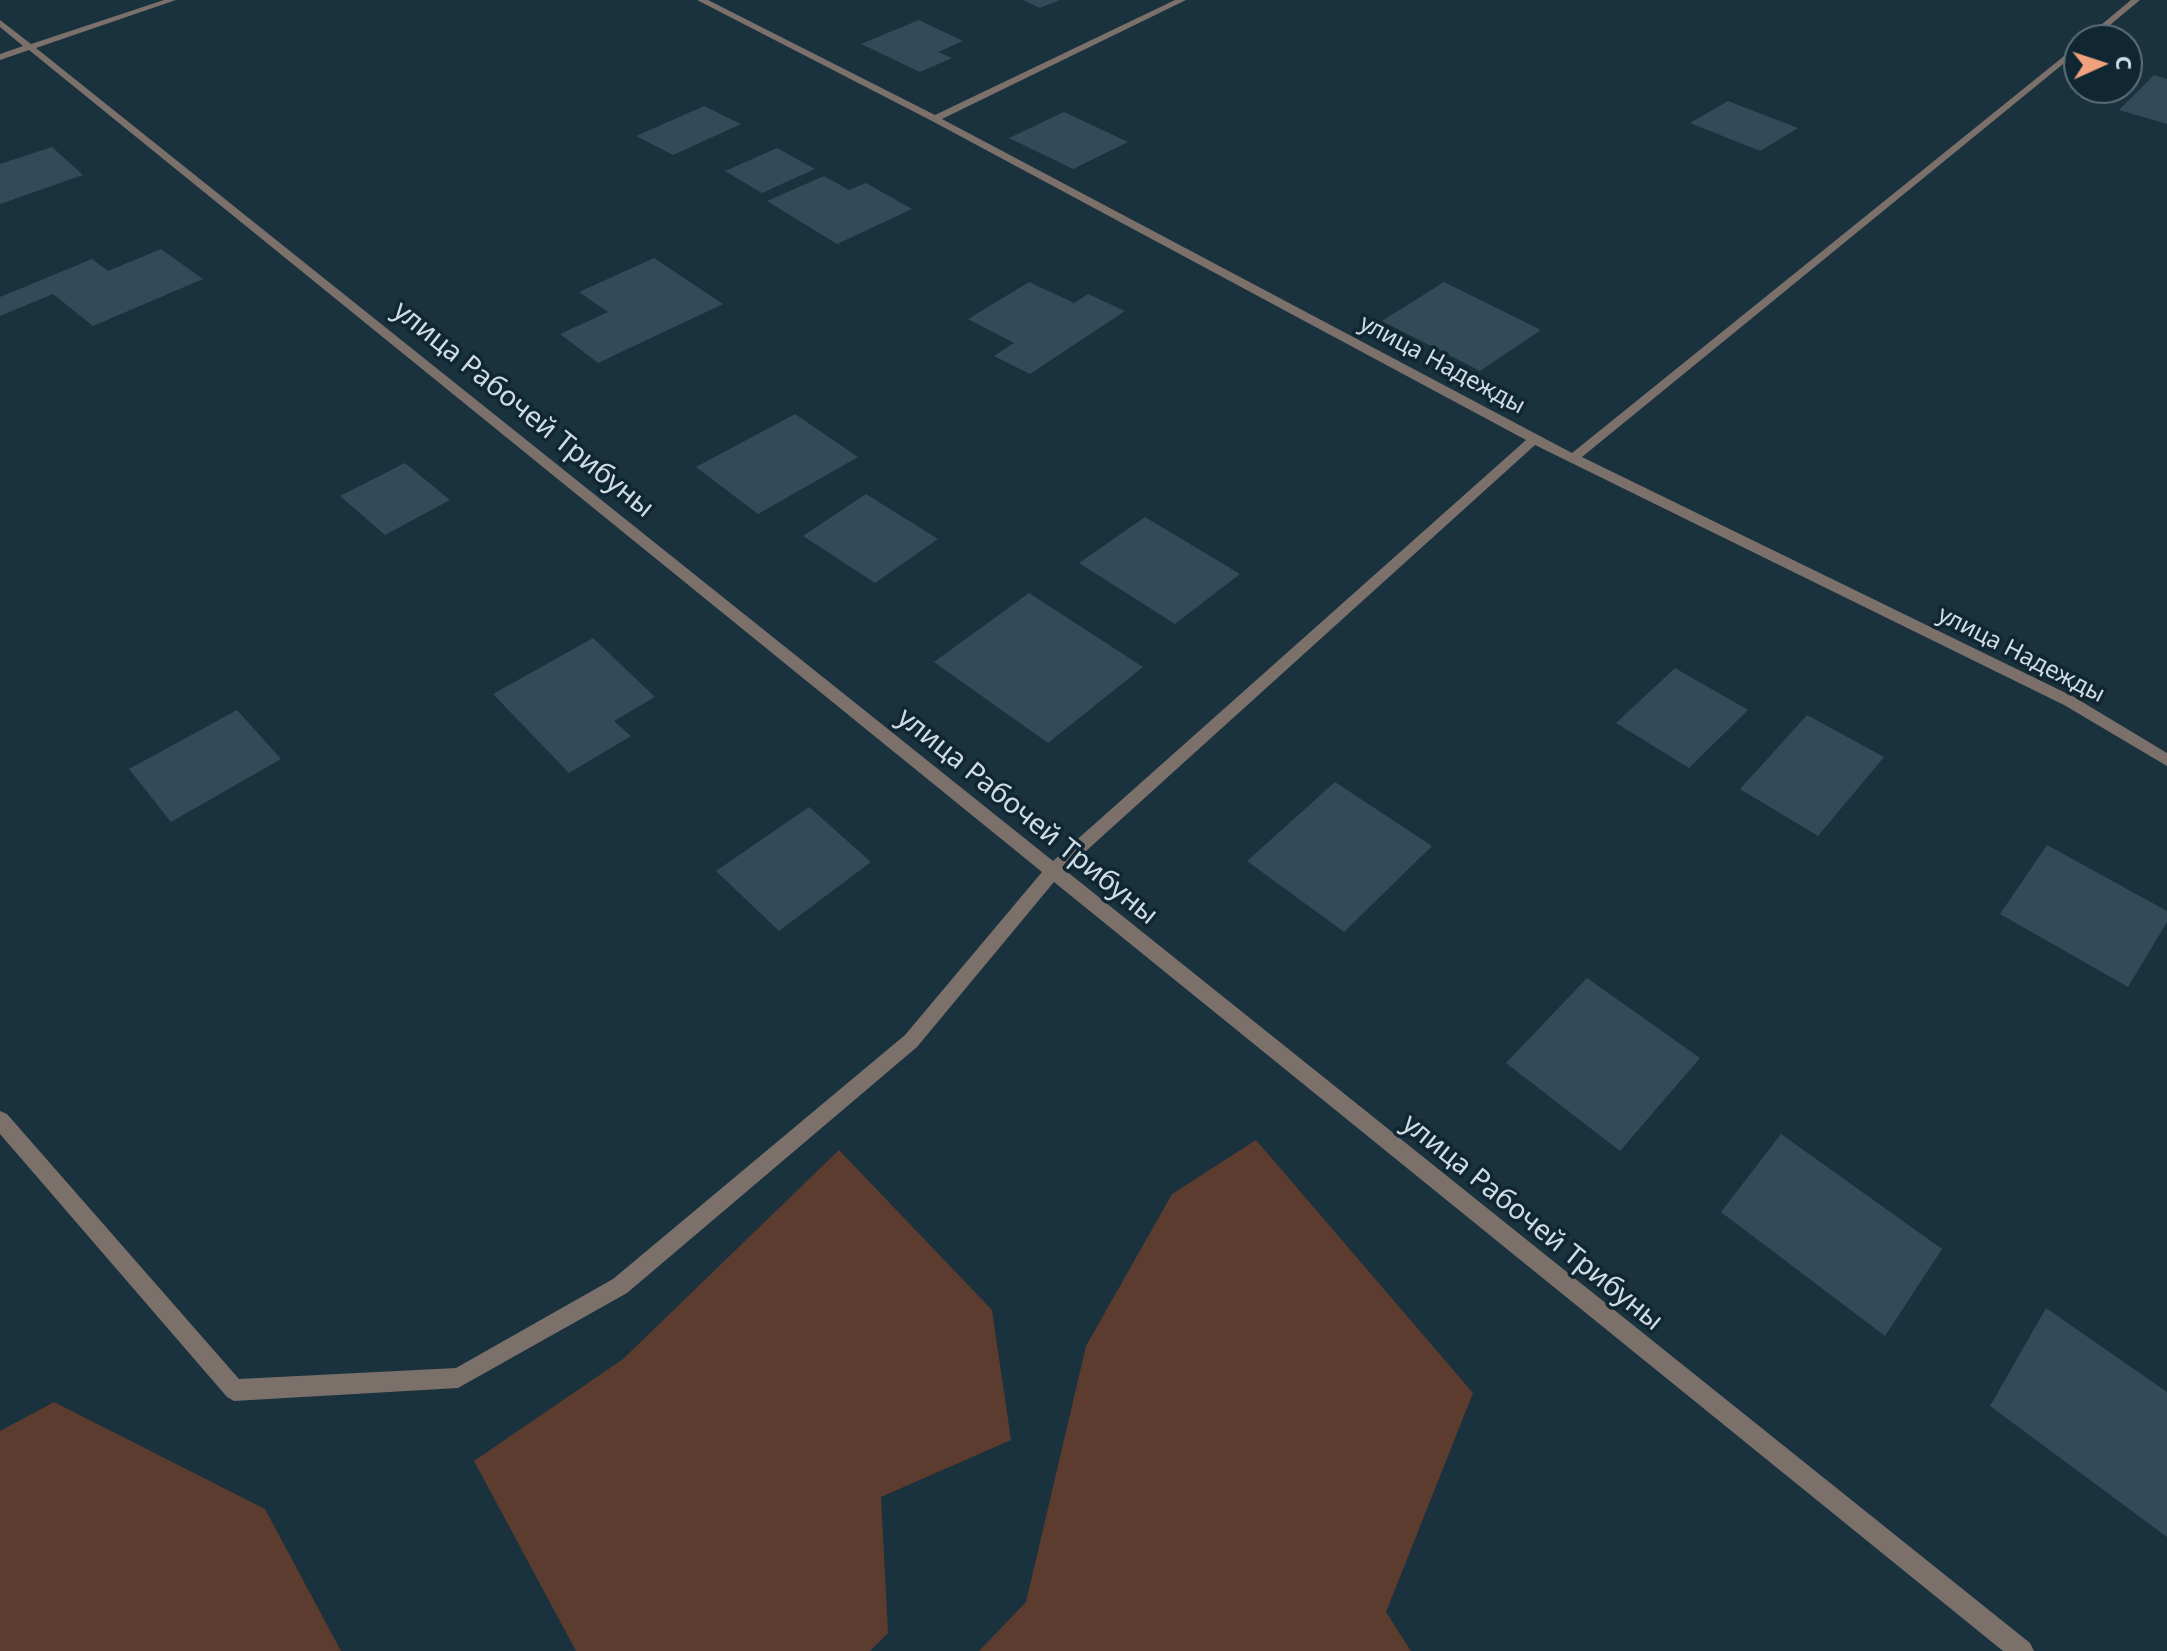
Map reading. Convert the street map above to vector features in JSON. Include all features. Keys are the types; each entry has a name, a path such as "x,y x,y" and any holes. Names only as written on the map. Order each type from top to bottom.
{"street":[{"path":"0,57 172,0"},
{"name":"улица Надежды","path":"701,0 935,119 1534,439 2069,701 2167,760"},
{"path":"935,119 1182,0"},
{"path":"2107,24 2136,0"},
{"name":"улица Рабочей Трибуны","path":"0,23 2022,1651"},
{"path":"1573,458 2063,60"},
{"path":"0,1120 234,1390 458,1378 620,1286 911,1041 1053,871 1534,439"}],"shaded area":[{"path":"1256,1140 1473,1393 1386,1612 1411,1651 979,1651 1026,1602 1086,1346 1172,1194"},
{"path":"839,1150 992,1310 1011,1440 881,1497 888,1633 870,1651 576,1651 474,1461 623,1359"},
{"path":"54,1402 265,1509 341,1651 0,1651 0,1431"}],"building":[{"path":"1023,0 1060,0 1040,8"},
{"path":"919,20 963,41 938,52 952,58 920,72 861,44"},
{"path":"2154,75 2167,79 2167,124 2119,110 2125,104 2143,104 2143,86"},
{"path":"1728,101 1798,128 1760,151 1690,123"},
{"path":"704,106 741,124 673,155 636,136"},
{"path":"1064,112 1128,142 1073,169 1009,138"},
{"path":"52,147 83,175 0,204 0,164"},
{"path":"777,148 815,169 762,193 725,171"},
{"path":"824,176 849,190 866,183 912,209 837,244 767,201"},
{"path":"161,249 203,279 93,326 53,294 0,316 0,297 92,259 108,271"},
{"path":"654,258 723,304 598,363 560,334 608,312 579,292"},
{"path":"1029,282 1074,303 1088,294 1125,311 1030,374 994,356 1014,343 968,319"},
{"path":"1444,282 1541,330 1480,371 1382,321"},
{"path":"795,414 858,457 758,514 696,467"},
{"path":"405,463 450,500 385,535 340,496"},
{"path":"866,494 938,539 875,583 803,536"},
{"path":"1145,517 1240,574 1175,624 1079,563"},
{"path":"1029,593 1143,667 1048,743 934,662"},
{"path":"593,638 655,697 614,721 631,736 569,773 493,694"},
{"path":"1675,668 1748,710 1689,768 1616,723"},
{"path":"237,710 281,759 171,822 129,769"},
{"path":"1807,715 1884,757 1818,836 1740,789"},
{"path":"1335,782 1432,846 1344,932 1247,861"},
{"path":"809,807 871,862 779,931 716,871"},
{"path":"2047,845 2167,911 2167,922 2128,987 2000,914"},
{"path":"1587,978 1700,1058 1620,1151 1506,1063"},
{"path":"1781,1134 1942,1249 1885,1336 1721,1212"},
{"path":"2046,1308 2167,1392 2167,1537 1990,1406"}]}
